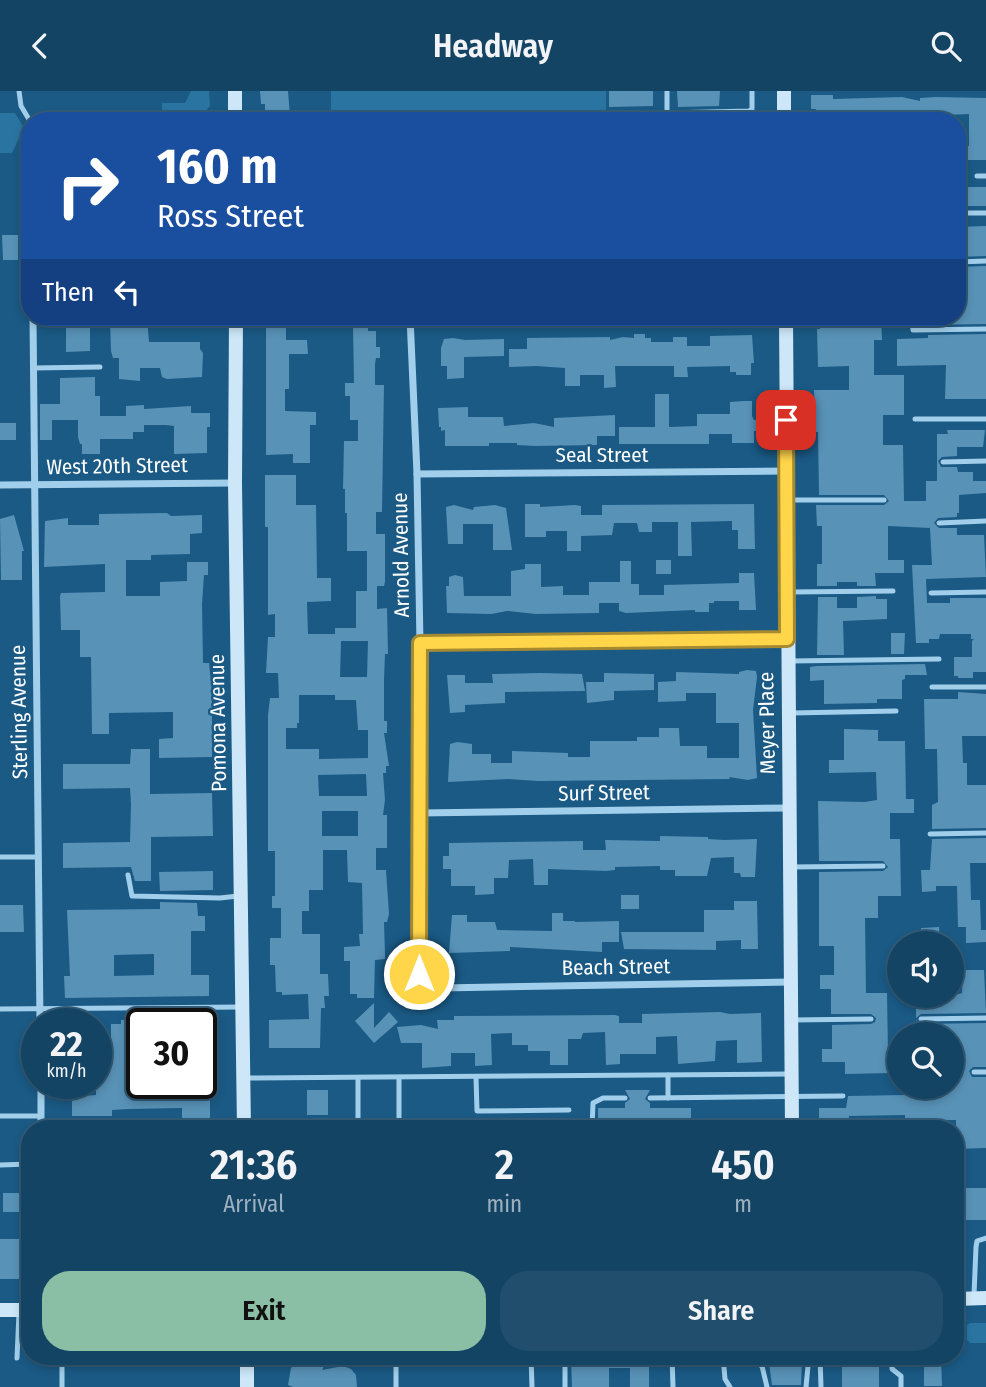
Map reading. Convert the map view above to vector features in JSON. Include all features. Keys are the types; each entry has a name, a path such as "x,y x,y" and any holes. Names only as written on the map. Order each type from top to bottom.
{"street":[{"path":"234,91 235,112"},
{"path":"784,91 784,112"},
{"name":"Sterling Avenue","path":"33,326 40,1008"},
{"name":"Pomona Avenue","path":"236,326 235,482 244,1120"},
{"name":"Arnold Avenue","path":"410,326 417,474 420,643 419,974 429,986 441,988"},
{"name":"Meyer Place","path":"786,326 792,1120"},
{"name":"Seal Street","path":"417,474 787,471"},
{"name":"West 20th Street","path":"0,485 235,482"},
{"path":"420,643 787,639"},
{"name":"Surf Street","path":"419,813 790,808"},
{"name":"Beach Street","path":"441,988 792,982"},
{"path":"41,1099 41,1120"},
{"path":"0,1310 21,1310"},
{"path":"247,1365 247,1387"}],"lane":[{"path":"19,91 25,112"},
{"path":"667,91 667,112"},
{"path":"708,112 749,111 752,109 752,91"},
{"path":"977,176 986,176"},
{"path":"966,213 986,213"},
{"path":"966,262 986,261"},
{"path":"913,326 913,330 986,330"},
{"path":"33,368 100,367"},
{"path":"915,419 986,419"},
{"path":"943,462 986,461"},
{"path":"787,500 884,500"},
{"path":"939,523 986,521"},
{"path":"787,592 893,591"},
{"path":"931,593 986,592"},
{"path":"787,661 939,660"},
{"path":"932,687 986,687"},
{"path":"788,713 896,712"},
{"path":"930,834 986,833"},
{"path":"0,857 38,857"},
{"path":"791,867 883,866"},
{"path":"128,875 132,896 220,898 241,895"},
{"path":"112,1008 243,1007"},
{"path":"0,1009 21,1009"},
{"path":"920,1019 986,1018"},
{"path":"792,1020 871,1019"},
{"path":"974,1072 986,1072"},
{"path":"244,1079 792,1074"},
{"path":"667,1075 667,1098"},
{"path":"399,1077 399,1120"},
{"path":"476,1077 477,1111 569,1110"},
{"path":"358,1078 358,1120"},
{"path":"650,1098 843,1096"},
{"path":"592,1120 593,1103 603,1098 625,1098"},
{"path":"0,1116 41,1115"},
{"path":"0,1165 21,1164"},
{"path":"980,1299 976,1247 978,1241 986,1238"},
{"path":"17,1358 21,1331"},
{"path":"62,1365 62,1387"},
{"path":"396,1365 396,1387"},
{"path":"531,1365 532,1387"},
{"path":"565,1365 565,1387"},
{"path":"672,1365 673,1387"},
{"path":"724,1365 725,1379 730,1387"},
{"path":"760,1365 768,1387"},
{"path":"806,1387 808,1365"},
{"path":"820,1365 821,1387"},
{"path":"892,1365 892,1369 901,1376 901,1387"}],"shaded area":[{"path":"191,91 209,91 210,106 205,112 162,112 162,103 185,103"},
{"path":"331,91 606,91 606,112 331,112"},
{"path":"0,113 15,113 21,123 21,134 12,153 0,153"},
{"path":"986,1323 986,1343 970,1343 967,1340 967,1325"}],"building":[{"path":"260,91 288,91 290,112 265,112 265,104 261,104"},
{"path":"609,91 653,91 653,106 609,107"},
{"path":"677,91 720,91 719,106 678,107"},
{"path":"811,95 833,95 833,99 902,97 920,101 920,98 936,97 986,98 986,160 966,160 969,114 966,112 816,112 816,109 811,109"},
{"path":"966,187 986,187 986,206 966,206"},
{"path":"986,226 986,256 966,257 966,227"},
{"path":"2,235 18,235 18,260 3,260"},
{"path":"986,266 986,324 966,324 966,267"},
{"path":"66,326 90,326 90,351 66,352"},
{"path":"110,326 148,326 149,342 200,342 203,353 202,377 167,379 162,377 160,368 140,368 140,381 119,379 119,358 113,358"},
{"path":"266,326 280,326 286,328 286,340 307,340 308,354 289,354 289,389 285,389 285,411 316,412 316,425 310,425 310,463 293,463 293,454 266,455"},
{"path":"349,326 368,326 368,331 376,331 376,347 380,347 380,358 376,358 375,385 384,385 382,512 376,512 376,534 385,534 385,582 384,586 377,586 377,609 387,608 388,654 385,654 384,721 387,721 387,733 384,733 389,766 386,766 386,773 383,773 383,815 387,815 387,848 376,848 376,870 386,870 389,914 387,922 384,922 385,959 375,960 374,998 357,998 357,994 350,994 350,961 344,961 344,947 360,946 359,934 363,934 362,883 348,882 347,850 323,850 323,890 309,890 309,911 302,911 302,934 320,934 320,974 328,974 329,996 324,996 325,1008 321,1008 320,1048 269,1048 269,1020 309,1019 308,994 282,995 282,992 276,992 275,965 270,965 270,938 281,938 281,908 272,908 272,896 275,896 275,851 268,851 268,715 270,698 279,698 278,673 266,673 268,637 275,637 275,614 268,615 265,475 296,475 296,505 316,505 317,578 331,578 331,601 307,602 308,634 335,634 335,628 356,628 356,591 367,591 367,551 347,551 347,513 343,489 344,441 358,441 358,420 350,420 350,396 345,396 345,383 354,383 353,327","holes":["341,641 368,641 367,677 340,677","299,695 335,695 335,700 356,700 358,730 368,730 368,758 319,759 319,749 286,749 286,728 297,728 299,723","366,774 367,796 319,796 318,775","322,811 358,811 358,836 322,836"]},
{"path":"820,326 881,326 882,340 874,340 874,375 904,375 904,415 883,415 883,445 903,445 904,501 926,501 926,481 937,481 937,434 948,434 947,430 985,430 983,447 957,447 957,456 942,457 938,461 941,467 957,467 958,472 973,472 973,481 986,481 986,493 959,495 957,517 938,518 934,523 939,528 957,528 957,535 984,535 986,577 926,579 927,603 950,603 950,598 986,598 986,672 973,672 973,678 954,676 954,657 972,657 974,639 971,639 971,634 940,634 939,639 929,639 929,643 916,643 912,565 932,565 930,528 888,526 888,560 904,560 904,573 875,573 876,586 837,582 837,586 817,586 817,564 822,564 822,526 817,526 816,505 884,505 889,501 884,495 819,495 814,390 849,390 849,366 818,367 817,329 820,329"},
{"path":"634,334 645,334 645,338 651,338 651,342 673,342 673,337 687,337 687,346 710,346 710,336 752,335 754,363 751,363 751,375 736,375 736,372 730,372 730,366 687,367 688,377 674,377 674,366 615,366 616,387 604,388 604,375 580,375 580,386 565,386 565,368 509,367 509,349 527,349 527,338 610,337 610,340 634,338"},
{"path":"986,334 986,399 945,399 946,365 897,366 897,339 928,338 928,335"},
{"path":"444,339 504,339 504,356 464,357 464,378 447,379 447,366 441,366 441,348"},
{"path":"95,377 95,396 100,396 100,416 126,416 126,406 144,405 144,409 191,406 191,413 210,413 207,453 174,454 174,426 166,425 144,425 144,432 133,432 133,439 100,439 100,454 82,454 78,420 52,420 52,440 40,440 40,404 60,404 60,378"},
{"path":"655,394 669,394 669,427 697,426 697,414 730,414 730,402 752,401 752,416 754,420 760,420 760,431 754,431 754,443 732,443 732,434 709,434 709,444 619,444 619,427 655,427"},
{"path":"468,407 468,417 503,417 504,426 534,423 554,427 554,418 615,415 615,436 597,436 597,445 535,446 489,443 489,446 445,446 445,430 441,431 439,427 438,408"},
{"path":"0,423 16,423 16,440 0,440"},
{"path":"525,504 540,504 540,507 575,505 581,506 581,515 602,515 602,505 754,504 755,549 738,549 738,530 732,530 732,521 691,522 692,556 678,556 678,522 652,522 652,532 639,532 637,523 614,523 612,535 581,536 581,551 567,551 567,531 546,531 546,537 525,537"},
{"path":"454,505 473,510 474,507 495,505 506,508 512,550 493,550 493,524 463,524 463,544 448,544 446,507"},
{"path":"167,513 171,516 202,515 202,533 190,534 190,554 151,555 151,560 126,560 126,596 160,596 160,582 187,581 187,562 208,562 208,575 204,575 202,604 203,663 209,663 212,692 212,757 159,758 159,739 173,738 173,712 109,713 109,734 92,734 91,657 80,657 80,630 61,630 60,596 61,593 105,592 105,564 44,567 45,521 68,518 68,525 99,525 99,514"},
{"path":"14,515 24,551 22,580 1,580 0,519"},
{"path":"656,560 671,560 671,574 656,574"},
{"path":"620,561 631,561 631,584 639,584 639,595 664,595 664,585 739,583 739,573 754,573 756,610 739,610 739,601 714,601 709,603 709,612 695,610 626,613 619,611 619,603 599,603 599,613 447,613 446,586 449,586 449,577 455,575 463,577 464,596 511,596 511,571 525,569 525,564 541,564 541,587 563,586 563,595 589,595 589,582 620,582"},
{"path":"876,596 876,599 887,599 887,619 843,621 844,655 817,655 818,597 837,597 837,608 857,608 857,597"},
{"path":"891,633 905,633 904,654 891,654"},
{"path":"925,664 927,675 905,675 902,680 902,699 877,699 877,703 824,704 824,680 810,681 810,667"},
{"path":"747,670 756,671 757,677 753,710 757,778 538,781 508,779 448,782 450,744 457,742 472,744 472,754 491,754 491,763 512,763 512,751 568,753 568,757 590,757 590,741 637,741 637,737 659,737 659,728 679,728 680,746 707,746 707,758 739,758 739,723 716,723 716,693 686,693 686,701 658,702 658,682 676,681 676,672 739,674"},
{"path":"604,673 654,674 654,690 614,691 614,700 587,703 586,682 604,682"},
{"path":"492,674 582,674 585,691 505,692 505,703 465,705 465,712 450,713 447,675 465,675 465,683 493,683"},
{"path":"958,692 986,694 986,736 962,736 963,763 967,763 967,785 986,785 986,828 932,829 932,805 938,802 937,749 925,749 924,699 958,699"},
{"path":"844,729 878,730 878,741 905,741 906,799 914,799 914,813 890,813 890,839 900,839 901,896 878,896 878,918 865,918 866,993 887,993 887,1073 845,1074 845,1062 822,1062 822,1049 832,1049 832,1025 871,1024 876,1018 871,1014 831,1014 831,989 820,989 820,975 834,975 834,946 819,946 819,872 883,871 888,867 883,861 819,861 818,801 877,800 876,772 829,773 829,760 844,760"},
{"path":"131,749 150,749 150,794 212,793 213,836 151,837 151,881 135,881 131,867 63,868 63,843 130,842 131,804 130,788 63,789 63,764 130,764"},
{"path":"660,836 757,839 755,877 741,877 740,873 734,873 734,857 711,858 707,876 675,876 675,870 660,870 660,866 615,867 615,870 606,871 548,869 548,885 534,885 533,859 509,860 508,878 494,878 494,894 475,895 475,886 451,886 451,869 443,869 443,856 449,856 449,843 583,841 583,850 606,850 605,840 660,841"},
{"path":"986,838 986,863 970,863 971,900 980,900 981,930 986,930 986,942 966,943 966,927 958,927 957,886 936,886 936,891 922,892 921,870 930,870 932,839"},
{"path":"213,871 213,890 160,891 159,872"},
{"path":"621,895 639,895 639,909 621,909"},
{"path":"734,901 757,901 758,949 741,949 741,940 716,941 716,950 624,949 621,932 704,932 704,910 734,910"},
{"path":"160,902 197,903 198,916 205,916 205,931 191,931 191,975 209,975 209,996 65,998 64,976 70,976 67,910 160,909","holes":["154,954 154,975 114,976 114,955"]},
{"path":"0,905 23,905 24,932 0,932"},
{"path":"552,913 563,913 563,921 619,921 619,942 602,942 602,952 510,947 510,951 449,953 452,915 467,915 467,922 495,922 497,930 552,931"},
{"path":"939,927 939,931 921,931 921,928"},
{"path":"964,970 984,970 986,1013 921,1014 916,1018 916,1008 964,1008"},
{"path":"374,1003 374,1028 389,1012 398,1022 374,1043 355,1021"},
{"path":"761,1013 762,1062 737,1063 737,1040 716,1041 715,1061 678,1064 677,1036 656,1037 656,1054 620,1054 620,1064 606,1065 605,1032 583,1033 581,1039 568,1039 568,1065 550,1065 550,1051 528,1051 528,1045 512,1045 512,1033 491,1034 492,1065 475,1066 475,1053 451,1053 451,1066 422,1068 422,1043 401,1043 397,1027 421,1025 438,1029 437,1020 454,1020 454,1016 615,1015 619,1016 619,1023 642,1023 642,1014"},
{"path":"121,1020 126,1020 126,1099 210,1099 210,1119 182,1120 182,1108 112,1110 112,1116 72,1116 72,1099 112,1099 112,1024 121,1024"},
{"path":"964,1023 986,1023 986,1067 973,1067 969,1071 972,1077 986,1077 986,1148 964,1149 964,1120 905,1120 905,1115 849,1116 849,1120 819,1120 819,1108 846,1108 848,1096 964,1099"},
{"path":"307,1090 328,1090 328,1115 307,1115"},
{"path":"625,1090 650,1090 645,1099 650,1103 650,1108 691,1108 691,1120 598,1119 598,1108 625,1108 625,1103 630,1099"},
{"path":"964,1188 986,1188 986,1220 964,1220"},
{"path":"3,1193 21,1193 21,1212 3,1212"},
{"path":"0,1239 20,1239 20,1279 0,1279"},
{"path":"294,1365 324,1365 322,1370 343,1366 356,1375 357,1387 293,1387 288,1385 291,1368"},
{"path":"571,1365 652,1365 649,1367 649,1387 630,1387 630,1368 609,1368 609,1387 572,1387"},
{"path":"769,1365 802,1365 801,1385 772,1385"},
{"path":"842,1365 879,1365 879,1387 842,1387"},
{"path":"924,1365 941,1365 942,1386 924,1386"}],"route":[{"path":"419,974 420,643 787,639 786,420"}]}
